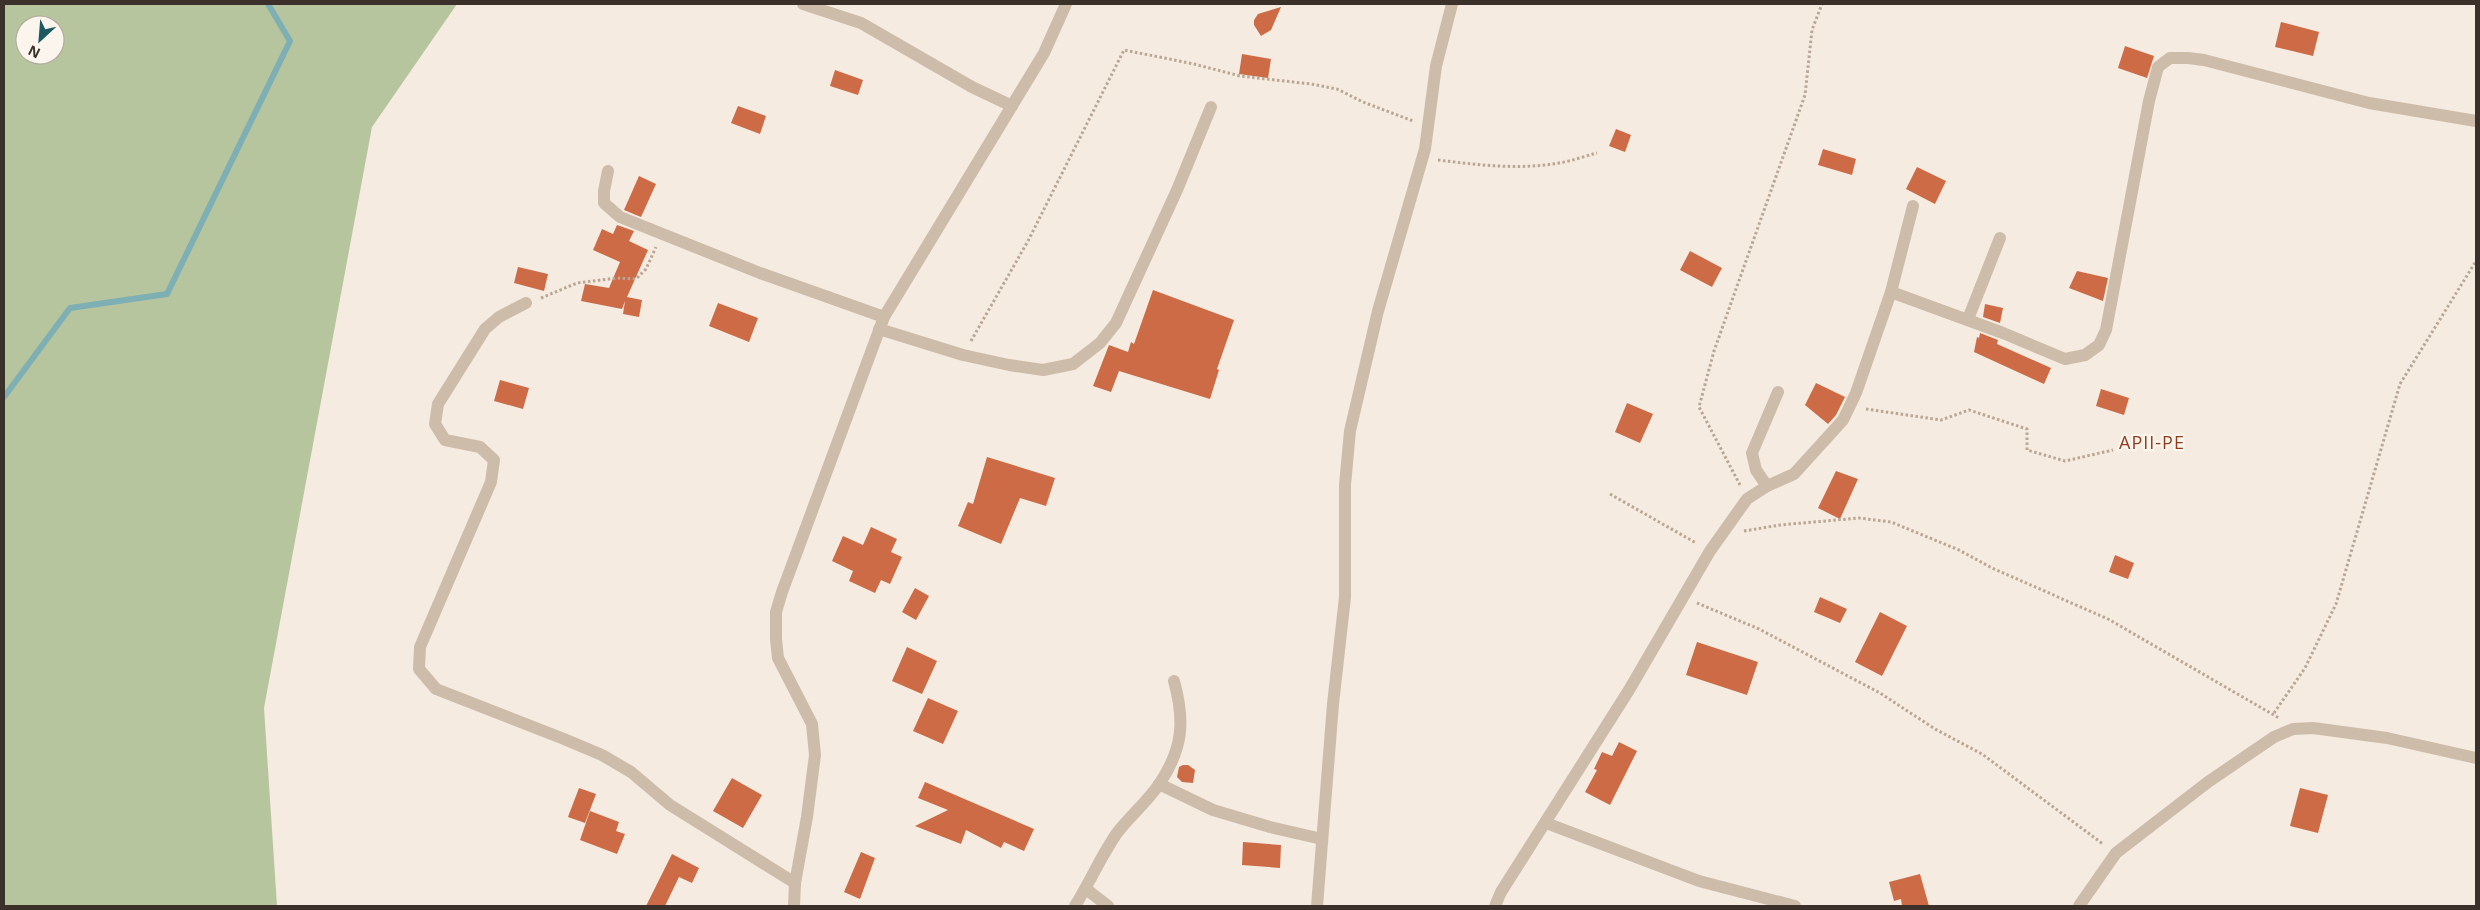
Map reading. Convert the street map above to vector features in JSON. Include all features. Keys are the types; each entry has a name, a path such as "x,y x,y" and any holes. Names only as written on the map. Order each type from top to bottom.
{"street":[{"path":"802,4 861,23 947,74 1012,106"},
{"path":"794,906 795,882 807,817 815,755 812,724 778,658 776,612 782,592 878,329 1044,53 1066,4"},
{"path":"1317,906 1333,704 1345,597 1345,485 1350,431 1378,311 1422,158 1436,66 1452,4"},
{"path":"1891,292 1968,319 2065,359 2085,355 2100,345 2106,330 2152,85 2158,67 2170,58 2204,60 2369,104 2476,121"},
{"path":"878,329 962,355 1009,365 1044,370 1073,364 1100,343 1120,314 1177,190 1211,107"},
{"path":"608,171 604,191 604,204 620,217 760,273 884,317"},
{"path":"1495,906 1629,690 1721,535 1748,499 1767,486 1794,474 1802,468 1843,420 1851,407 1891,292 1913,206"},
{"path":"1968,319 2000,238"},
{"path":"526,303 512,308 485,329 438,404 434,424 445,440 480,447 494,460 491,482 420,647 419,669 436,689 564,739 631,772 670,805 795,882"},
{"path":"1767,486 1756,470 1752,453 1778,392"},
{"path":"1075,906 1116,836 1159,784 1178,741 1182,724 1180,703 1174,681"},
{"path":"2079,906 2116,853 2208,782 2274,737 2293,729 2313,728 2387,738 2476,758"},
{"path":"1159,784 1213,810 1270,827 1322,839"},
{"path":"1546,823 1699,881 1794,906"},
{"path":"1086,889 1108,906"}],"path":[{"path":"1748,499 1699,407 1714,351 1805,95 1812,30 1822,4"},
{"path":"962,355 1028,241 1124,50 1194,64 1240,76 1311,84 1337,89 1363,102 1428,127"},
{"path":"1422,158 1491,167 1559,163 1597,153"},
{"path":"526,303 577,283 617,278 636,279 646,269 663,233"},
{"path":"2274,713 2306,668 2336,604 2400,384 2476,261"},
{"path":"1851,407 1941,420 1969,410 2026,429 2027,450 2065,461 2113,450"},
{"path":"1610,494 1710,551"},
{"path":"1721,535 1780,525 1858,518 1891,522 1959,550 1992,568 2108,619 2274,713 2293,729"},
{"path":"1683,597 1759,629 1880,693 1935,729 1982,754 2116,853"}],"green space":[{"path":"4,4 457,4 372,127 264,708 277,906 4,906"}],"building":[{"path":"1281,7 1271,30 1261,36 1254,25 1254,20 1258,14"},
{"path":"2281,22 2319,32 2313,56 2275,47"},
{"path":"2125,46 2154,56 2147,78 2118,68"},
{"path":"1242,54 1271,59 1268,78 1239,74"},
{"path":"835,70 863,80 858,95 830,86"},
{"path":"738,106 766,116 760,134 731,123"},
{"path":"1616,129 1631,135 1625,152 1609,146"},
{"path":"1823,149 1856,159 1852,175 1818,165"},
{"path":"1917,167 1946,181 1935,204 1906,189"},
{"path":"639,176 656,184 641,217 624,210"},
{"path":"617,225 634,231 629,241 648,250 627,297 642,300 639,317 623,314 625,301 622,309 581,301 585,284 609,288 620,262 593,250 602,229 613,234"},
{"path":"1690,251 1722,268 1712,287 1680,270"},
{"path":"518,267 548,274 544,291 514,283"},
{"path":"2077,271 2108,278 2103,301 2069,288"},
{"path":"1153,290 1234,320 1217,369 1219,370 1210,399 1119,371 1111,392 1093,386 1109,345 1128,352 1131,342 1134,344"},
{"path":"718,303 758,318 749,342 709,326"},
{"path":"1985,304 2003,308 2000,323 1983,317"},
{"path":"1980,333 1998,340 1997,344 2051,368 2044,384 1974,352 1977,337 1979,338"},
{"path":"500,380 529,388 523,409 494,401"},
{"path":"1816,383 1845,397 1836,415 1828,424 1805,405"},
{"path":"2101,389 2129,398 2124,415 2096,406"},
{"path":"1627,403 1653,414 1640,443 1615,432"},
{"path":"987,457 1055,478 1046,506 1020,498 1001,544 958,526 968,502 973,504"},
{"path":"1836,471 1858,479 1840,519 1818,508"},
{"path":"871,527 897,539 891,552 902,557 890,584 881,580 875,593 849,581 853,571 832,561 843,536 863,545"},
{"path":"2115,555 2134,563 2128,579 2109,572"},
{"path":"915,588 929,596 916,620 902,612"},
{"path":"1820,597 1847,609 1840,623 1814,612"},
{"path":"1880,612 1907,626 1882,676 1855,662"},
{"path":"1697,642 1758,662 1747,695 1686,675"},
{"path":"907,647 937,661 922,694 892,681"},
{"path":"928,698 958,711 943,744 913,731"},
{"path":"1619,742 1637,751 1610,805 1585,792 1597,770 1594,769 1602,752 1612,756"},
{"path":"1188,765 1195,770 1193,783 1182,782 1177,777 1179,767"},
{"path":"732,778 762,795 743,828 713,811"},
{"path":"925,782 1034,829 1024,851 1004,842 1001,848 966,830 961,844 915,826 948,810 918,798"},
{"path":"579,788 596,794 585,823 568,817"},
{"path":"2300,788 2328,795 2318,833 2290,826"},
{"path":"590,811 619,822 616,831 625,834 617,854 580,840"},
{"path":"1243,842 1281,845 1280,868 1242,865"},
{"path":"861,852 875,858 860,899 844,892"},
{"path":"672,854 699,868 692,883 679,877 665,906 646,906"},
{"path":"1920,874 1929,906 1902,906 1901,899 1894,901 1889,882"}],"waterway":[{"path":"4,397 70,308 167,294 290,41 268,4"}],"district":[{"name":"APII-PE","path":"2152,443"}]}
